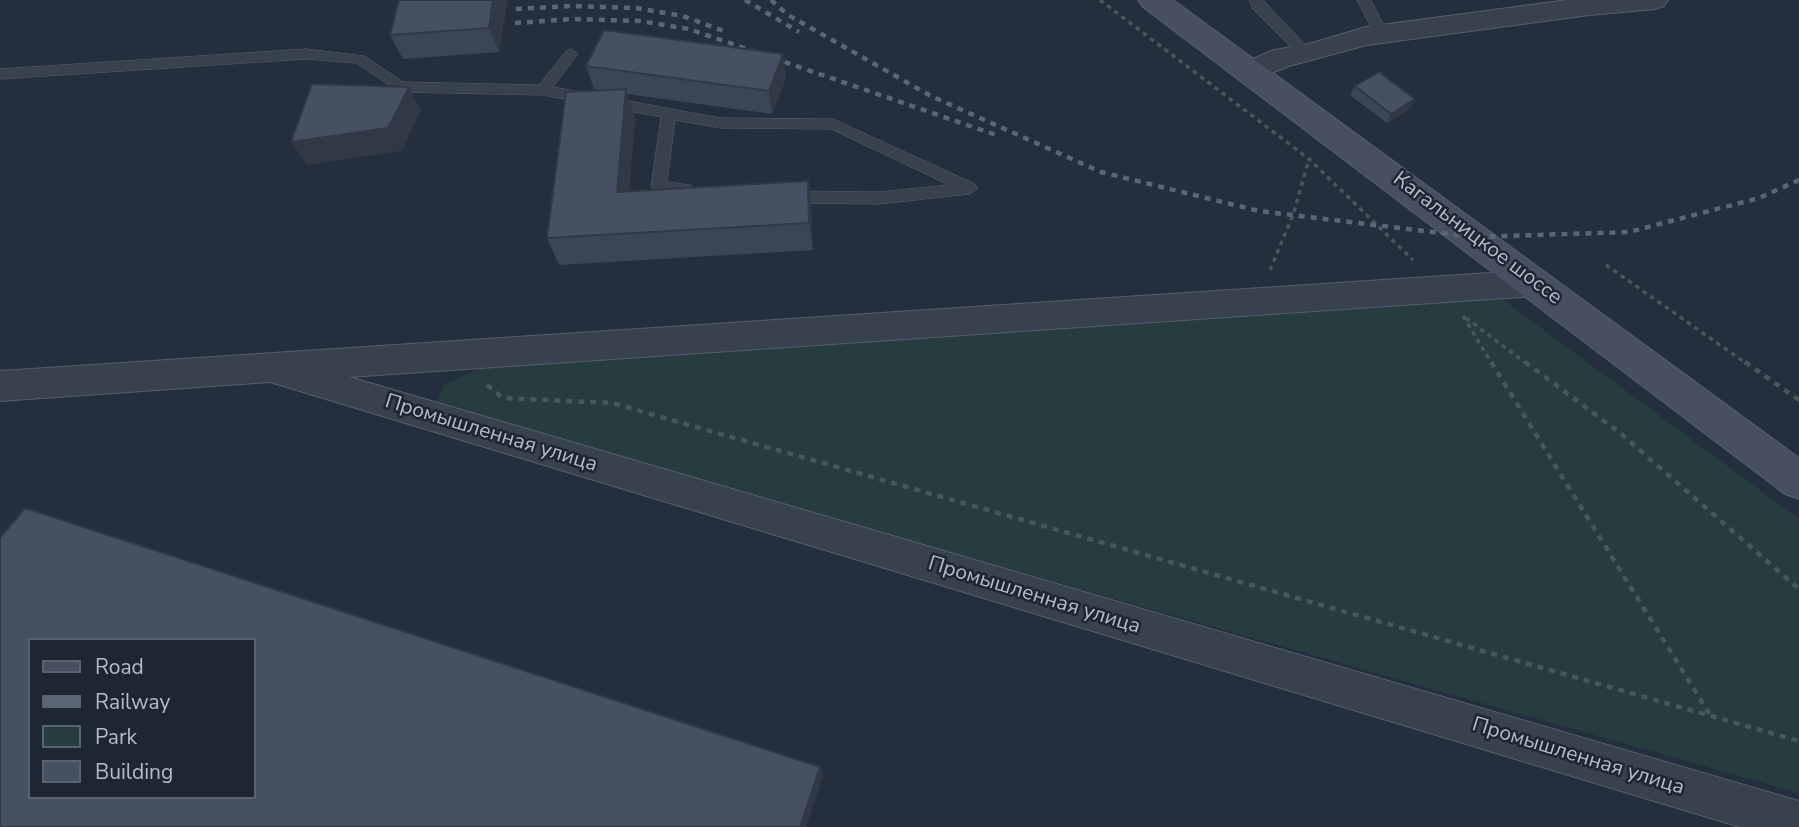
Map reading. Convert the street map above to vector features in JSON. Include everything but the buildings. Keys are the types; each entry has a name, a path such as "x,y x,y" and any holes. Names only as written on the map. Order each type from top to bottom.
{"main road":[{"name":"Кагальницкое шоссе","path":"1153,0 1799,481"}],"street":[{"path":"1251,71 1284,57 1307,54 1381,34 1589,6 1655,0"},
{"name":"Промышленная улица","path":"0,386 1535,283"},
{"name":"Промышленная улица","path":"270,368 1799,823"}],"lane":[{"path":"1256,0 1258,6 1307,54"},
{"path":"1364,0 1381,34"},
{"path":"0,74 306,54 359,59 400,87 543,90 720,123 833,124 970,188 879,198 772,196"},
{"path":"543,90 571,54"},
{"path":"669,114 659,187 703,193"}],"path":[{"path":"1100,0 1309,159 1441,289 1463,315 1710,715"},
{"path":"1270,270 1293,215 1309,159"},
{"path":"1400,260 1413,260"},
{"path":"1606,265 1799,400"},
{"path":"1256,271 1283,269"},
{"path":"1463,315 1620,433 1799,589"},
{"path":"452,356 503,398 612,403 1799,741"}],"green space":[{"path":"1502,299 1799,519 1799,793 435,406 444,385 479,369"}],"railway":[{"path":"745,0 799,32"},
{"path":"771,0 788,15 931,96 1101,172 1259,211 1474,237 1629,232 1759,198 1799,180"},
{"path":"516,9 571,6 636,8 683,16 726,32"},
{"path":"515,23 572,19 640,21 689,29 999,136"}]}
